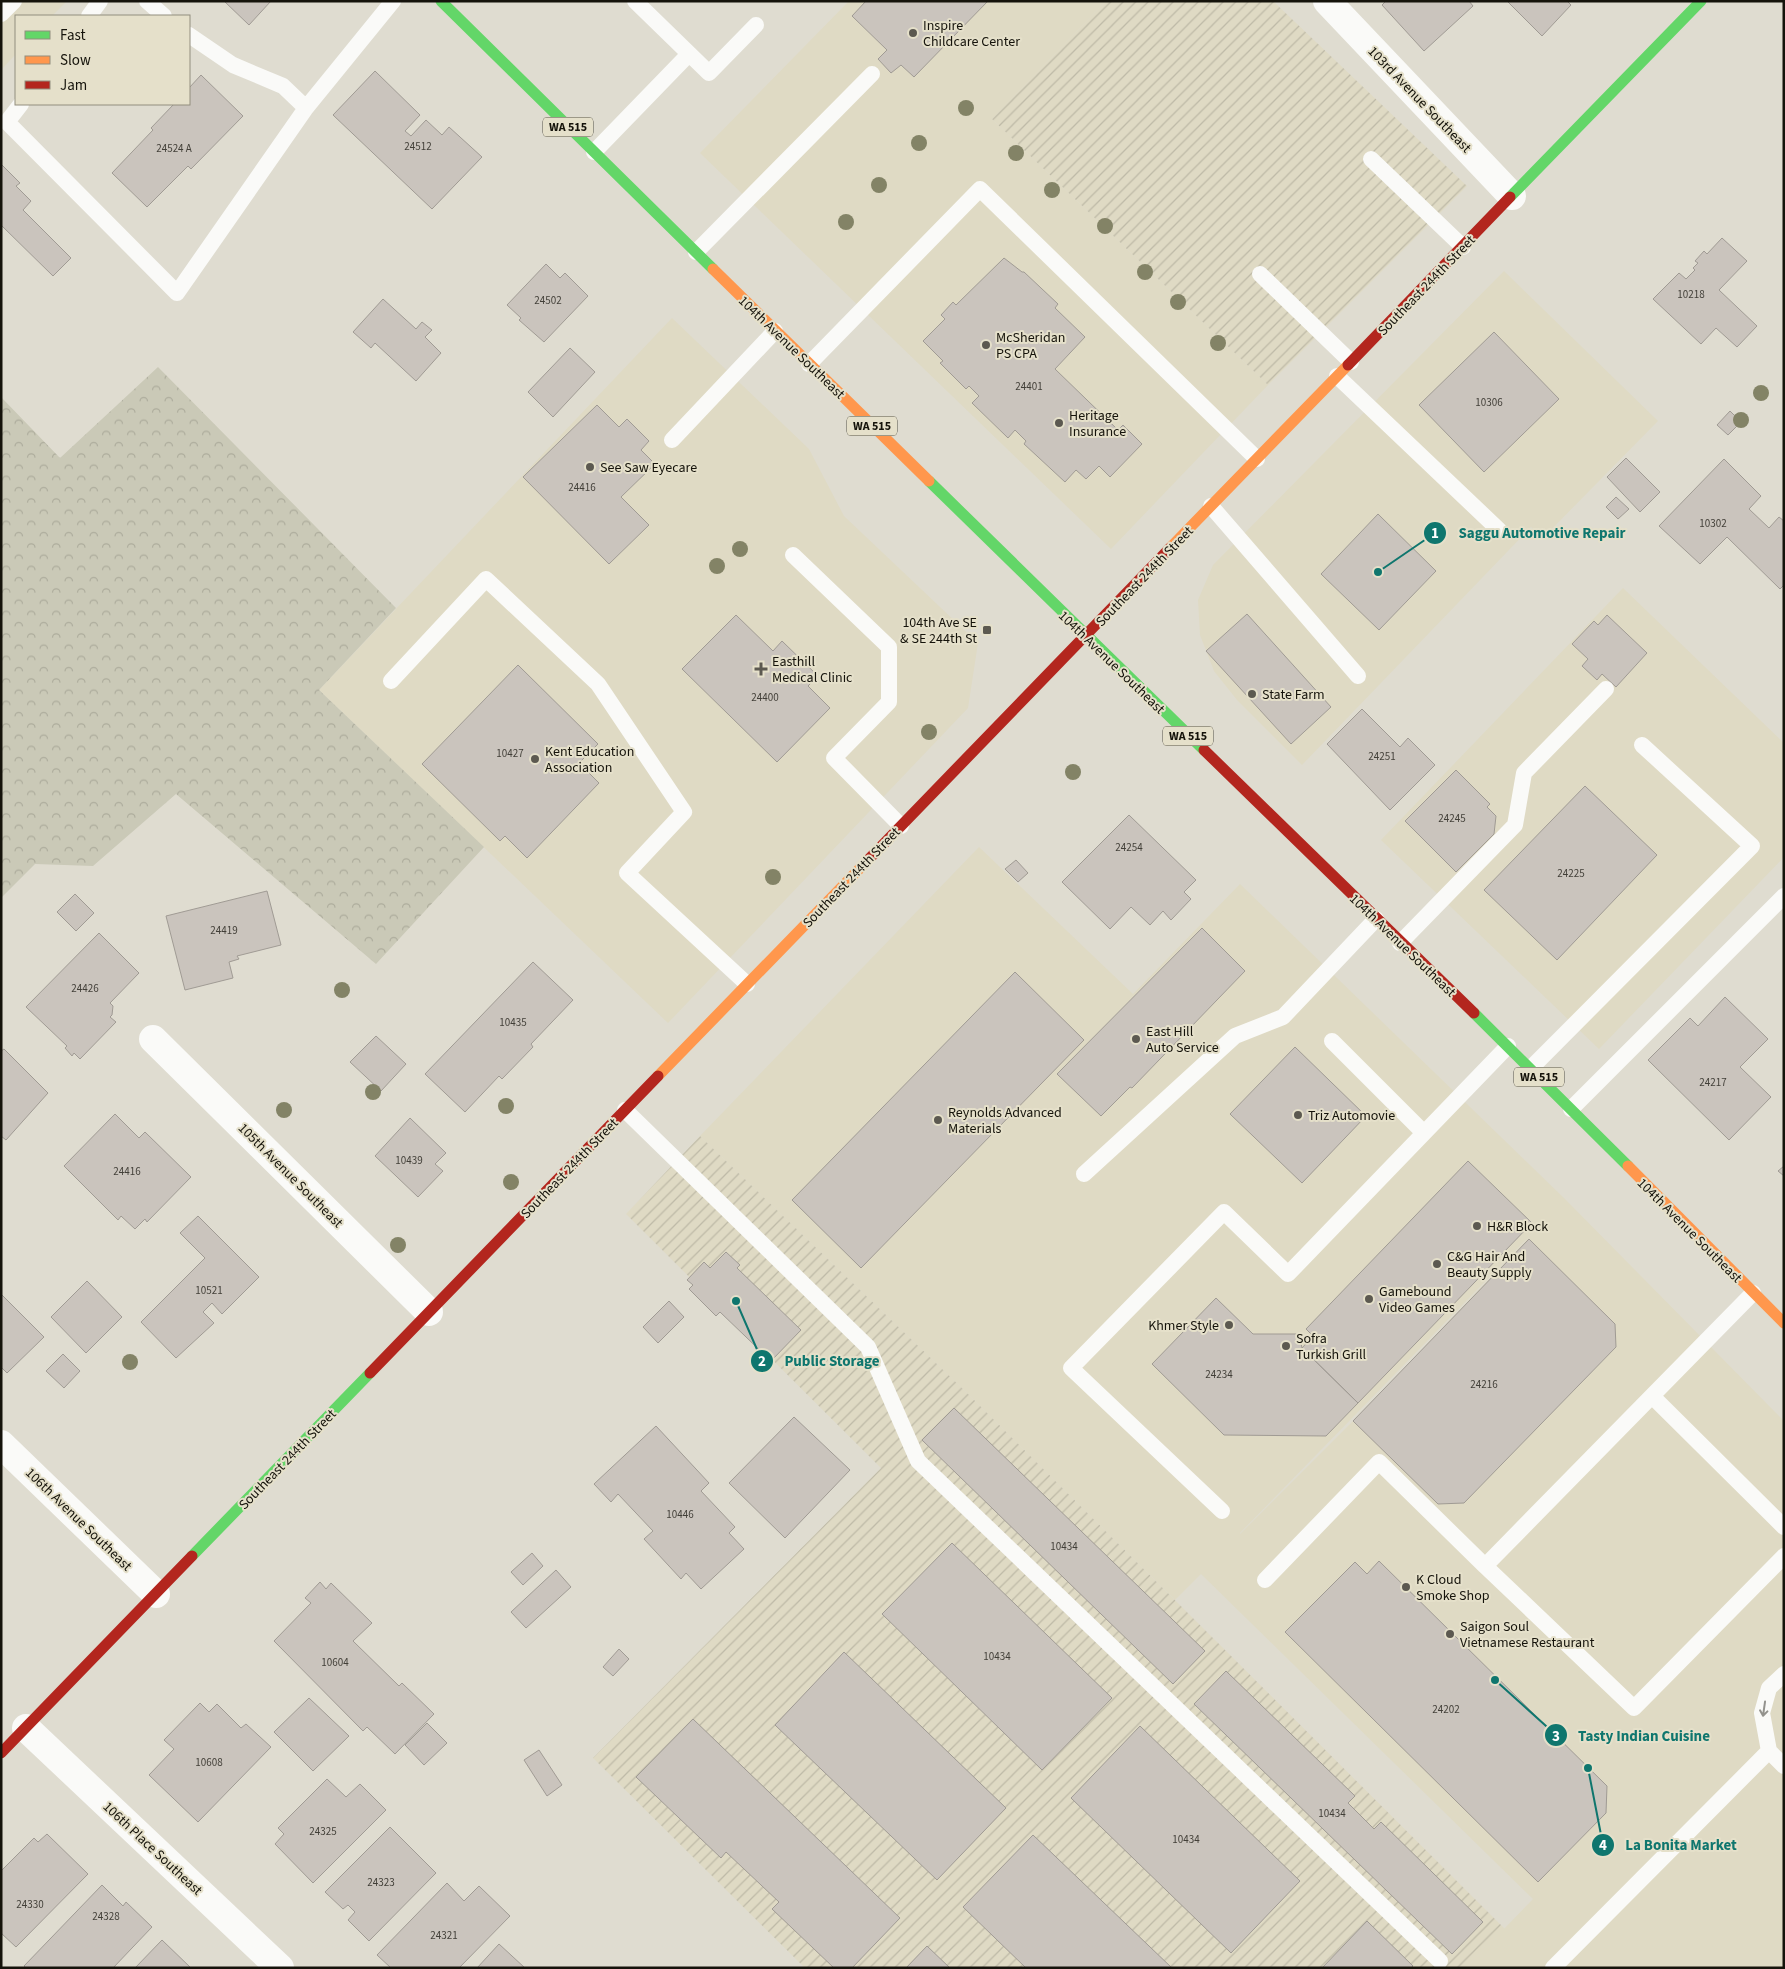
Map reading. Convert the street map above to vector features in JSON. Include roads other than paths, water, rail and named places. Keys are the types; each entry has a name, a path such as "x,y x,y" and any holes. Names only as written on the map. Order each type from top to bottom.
{"street":[{"name":"104th Avenue Southeast","path":"441,1 1086,636 1400,943 1531,1068 1784,1323"},
{"name":"103rd Avenue Southeast","path":"1327,1 1512,196"},
{"name":"Southeast 244th Street","path":"1,1753 1701,1"},
{"name":"105th Avenue Southeast","path":"153,1039 430,1312"},
{"name":"106th Avenue Southeast","path":"1,1444 156,1594"},
{"name":"106th Place Southeast","path":"26,1728 280,1968"}],"lane":[{"path":"1,14 14,1"},
{"path":"90,15 100,1"},
{"path":"147,1 163,15"},
{"path":"20,105 7,122 178,293 306,108 393,1"},
{"path":"635,1 709,73 756,25"},
{"path":"190,36 233,65 283,86 306,108"},
{"path":"594,152 689,54"},
{"path":"696,252 872,74"},
{"path":"1371,159 1463,247"},
{"path":"809,364 980,189 1257,459"},
{"path":"1260,274 1351,362"},
{"path":"672,440 775,331"},
{"path":"1337,376 1499,530"},
{"path":"1211,506 1358,676"},
{"path":"793,556 889,647 889,702 834,758 901,826"},
{"path":"391,681 486,579 598,684 684,812 627,873 747,984"},
{"path":"1400,943 1515,825 1524,773 1606,689"},
{"path":"1531,1068 1752,846 1642,745"},
{"path":"1571,1109 1784,896"},
{"path":"1084,1174 1235,1036 1283,1016 1376,919"},
{"path":"1332,1041 1424,1133"},
{"path":"1222,1511 1071,1368 1224,1212 1288,1274 1508,1046"},
{"path":"625,1110 868,1347 918,1461 1440,1961"},
{"path":"1485,1566 1753,1293"},
{"path":"1652,1396 1784,1527"},
{"path":"1265,1580 1379,1462 1634,1708 1784,1556"},
{"path":"1784,1674 1769,1688 1762,1713 1769,1751 1784,1766"},
{"path":"1553,1968 1769,1751"}],"place":[{"name":"Inspire Childcare Center","path":"913,33"},
{"name":"McSheridan PS CPA","path":"986,345"},
{"name":"Heritage Insurance","path":"1059,423"},
{"name":"See Saw Eyecare","path":"590,467"},
{"name":"Saggu Automotive Repair","path":"1378,572"},
{"name":"104th Ave SE & SE 244th St","path":"987,630"},
{"name":"Easthill Medical Clinic","path":"761,669"},
{"name":"State Farm","path":"1252,694"},
{"name":"Kent Education Association","path":"535,759"},
{"name":"East Hill Auto Service","path":"1136,1039"},
{"name":"Triz Automovie","path":"1298,1115"},
{"name":"Reynolds Advanced Materials","path":"938,1120"},
{"name":"H&R Block","path":"1477,1226"},
{"name":"C&G Hair And Beauty Supply","path":"1437,1264"},
{"name":"Gamebound Video Games","path":"1369,1299"},
{"name":"Public Storage","path":"736,1301"},
{"name":"Khmer Style","path":"1229,1325"},
{"name":"Sofra Turkish Grill","path":"1286,1346"},
{"name":"K Cloud Smoke Shop","path":"1406,1587"},
{"name":"Saigon Soul Vietnamese Restaurant","path":"1450,1634"},
{"name":"Tasty Indian Cuisine","path":"1495,1680"},
{"name":"La Bonita Market","path":"1588,1768"}]}
